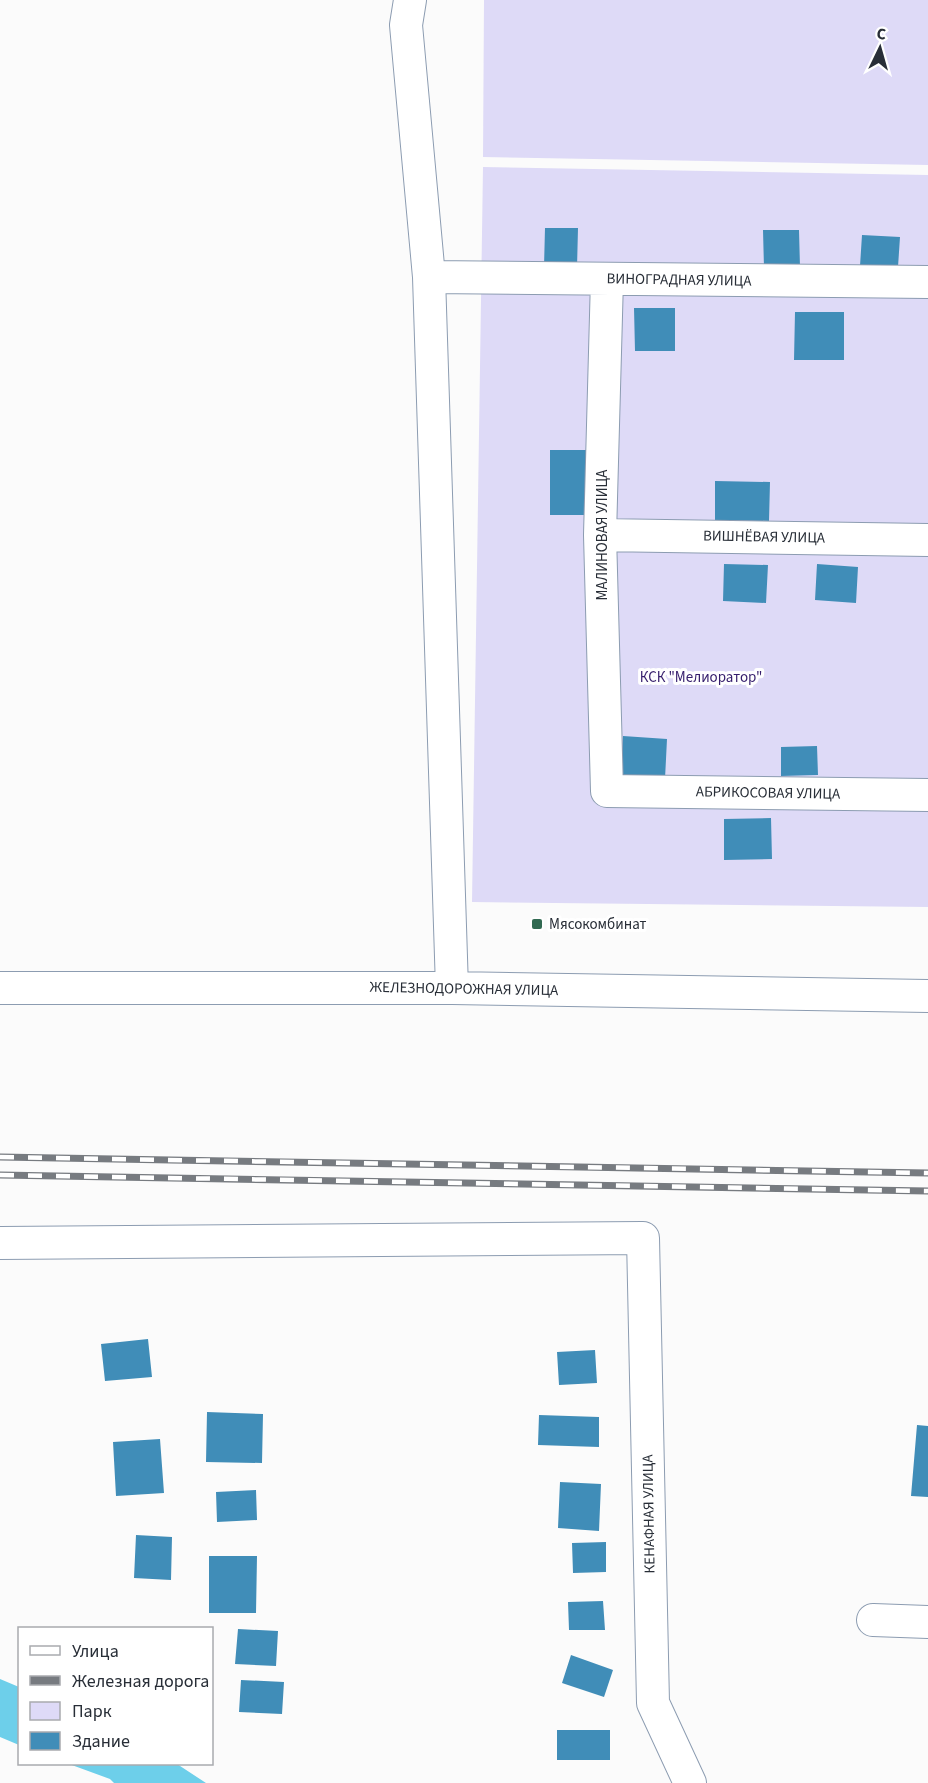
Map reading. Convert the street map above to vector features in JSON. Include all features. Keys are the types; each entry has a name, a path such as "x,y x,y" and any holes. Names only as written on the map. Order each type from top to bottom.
{"street":[{"path":"410,0 406,25 429,277 452,988"},
{"name":"ВИНОГРАДНАЯ УЛИЦА","path":"429,277 928,282"},
{"name":"МАЛИНОВАЯ УЛИЦА","path":"607,279 600,535 607,791"},
{"name":"ВИШНЁВАЯ УЛИЦА","path":"600,535 928,540"},
{"name":"АБРИКОСОВАЯ УЛИЦА","path":"607,791 928,795"},
{"name":"ЖЕЛЕЗНОДОРОЖНАЯ УЛИЦА","path":"0,987 452,988 928,996"},
{"name":"КЕНАФНАЯ УЛИЦА","path":"0,1243 643,1238 654,1702 690,1783"},
{"path":"873,1620 928,1622"}],"green space":[{"path":"484,0 928,0 928,165 483,157"},
{"name":"КСК \"Мелиоратор\"","path":"483,167 928,175 928,907 472,902"}],"water":[{"path":"0,1679 18,1687 18,1745 0,1737"},
{"path":"72,1765 179,1765 206,1783 114,1783 110,1779"}],"building":[{"path":"545,228 578,228 577,268 544,267"},
{"path":"763,230 799,230 800,267 764,268"},
{"path":"862,235 900,237 898,267 860,266"},
{"path":"634,308 675,308 675,351 635,351"},
{"path":"795,312 844,312 844,360 794,360"},
{"path":"550,450 590,450 590,515 550,515"},
{"path":"715,481 770,482 769,521 715,520"},
{"path":"724,564 768,565 766,603 723,601"},
{"path":"817,564 858,567 856,603 815,600"},
{"path":"623,736 667,739 665,779 621,777"},
{"path":"817,746 818,775 781,776 781,747"},
{"path":"771,818 772,859 724,860 724,819"},
{"path":"148,1339 152,1377 105,1381 101,1344"},
{"path":"595,1350 597,1383 559,1385 557,1352"},
{"path":"207,1412 263,1414 262,1463 206,1462"},
{"path":"539,1415 599,1417 599,1447 538,1445"},
{"path":"917,1425 928,1426 928,1497 911,1496"},
{"path":"160,1439 164,1493 116,1496 113,1442"},
{"path":"560,1482 601,1484 599,1531 558,1528"},
{"path":"256,1490 257,1520 217,1522 216,1492"},
{"path":"136,1535 172,1537 171,1580 134,1578"},
{"path":"606,1542 606,1572 573,1573 572,1543"},
{"path":"209,1556 257,1556 256,1613 209,1613"},
{"path":"603,1601 605,1630 569,1630 568,1602"},
{"path":"238,1629 278,1631 276,1666 235,1664"},
{"path":"571,1655 613,1670 604,1697 562,1683"},
{"path":"241,1680 284,1682 282,1714 239,1712"},
{"path":"557,1730 610,1730 610,1760 557,1760"}],"railway":[{"path":"0,1157 928,1173"},
{"path":"0,1175 928,1191"}],"place":[{"name":"Мясокомбинат","path":"537,924"}]}
